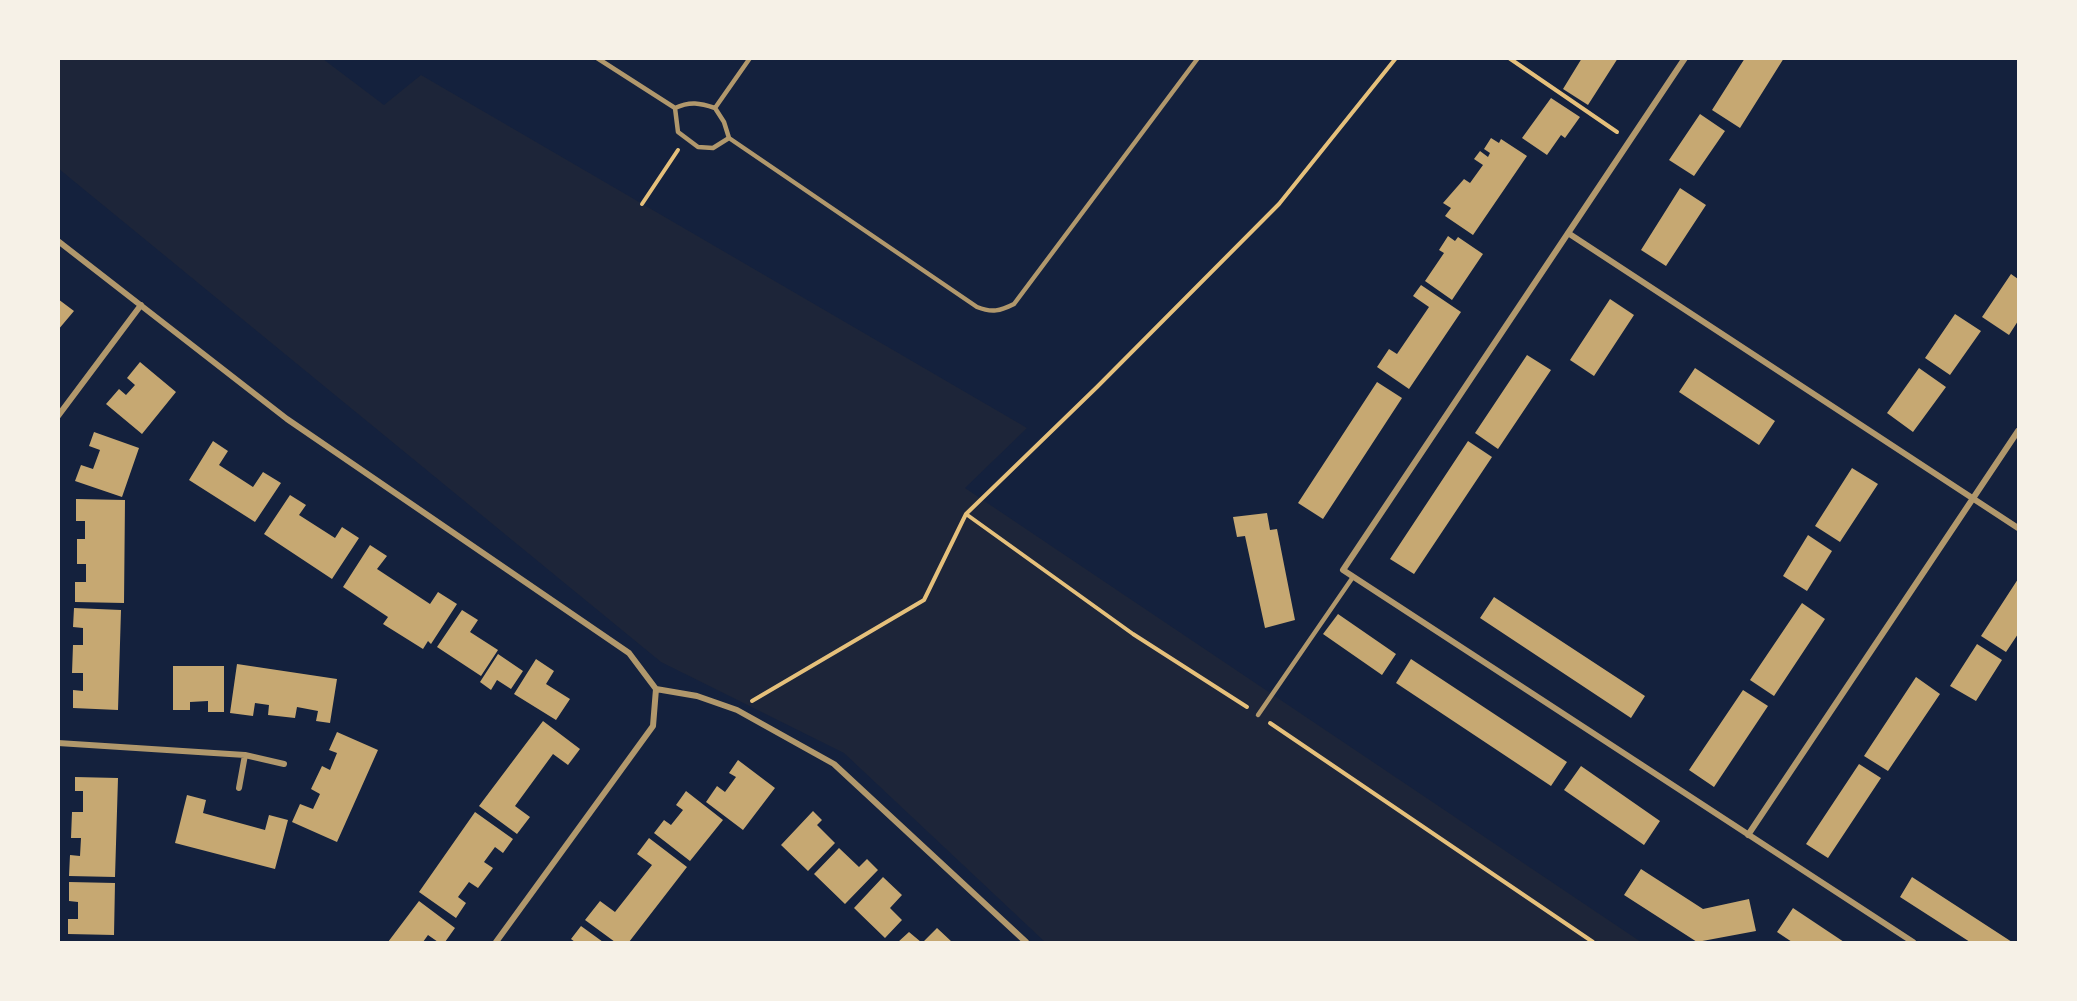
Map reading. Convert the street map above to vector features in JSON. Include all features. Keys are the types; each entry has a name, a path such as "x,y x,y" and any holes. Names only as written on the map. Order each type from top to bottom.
{"street":[{"path":"1685,58 1343,570 1913,942"},
{"path":"1568,233 2019,528"},
{"path":"58,241 287,419 630,653 656,689 653,726 496,942"},
{"path":"58,416 141,305"},
{"path":"1748,835 2019,431"},
{"path":"656,689 697,696 737,710 834,764 1026,942"},
{"path":"58,743 245,755 284,764"},
{"path":"239,788 245,755"}],"lane":[{"path":"597,58 675,108"},
{"path":"715,108 750,58"},
{"path":"675,108 685,104 699,103 715,108 724,122 729,138 977,307 989,312 1001,311 1014,304 1198,58"},
{"path":"675,108 678,132 685,140 698,147 713,148 729,138"},
{"path":"1258,715 1353,577"}],"path":[{"path":"737,710 924,600 966,514 1097,387 1279,204 1396,58"},
{"path":"1509,58 1630,141"},
{"path":"642,204 685,140"},
{"path":"966,514 1133,634 1258,715 1593,942"}],"shaded area":[{"path":"58,59 323,59 384,105 421,75 1027,428 965,488 1641,942 1045,942 844,753 661,662 59,169"}],"building":[{"path":"1582,58 1618,58 1588,105 1563,89"},
{"path":"1745,58 1784,58 1740,128 1712,110"},
{"path":"1551,98 1580,117 1565,138 1561,135 1547,155 1522,138"},
{"path":"1700,114 1725,131 1694,176 1669,160"},
{"path":"1491,138 1499,143 1501,139 1527,156 1473,235 1445,216 1451,208 1443,203 1464,179 1470,183 1483,165 1474,159 1480,151 1488,157 1490,153 1484,149"},
{"path":"1680,188 1706,205 1666,266 1641,250"},
{"path":"1448,236 1455,241 1458,237 1483,254 1452,300 1425,281 1444,253 1439,250"},
{"path":"2011,274 2018,279 2018,321 2009,335 1982,317"},
{"path":"1421,285 1461,312 1409,389 1377,367 1389,349 1397,354 1429,307 1413,296"},
{"path":"58,299 74,311 58,330"},
{"path":"1610,299 1634,315 1594,376 1570,360"},
{"path":"1955,314 1981,331 1950,375 1925,358"},
{"path":"1527,355 1551,370 1498,449 1475,433"},
{"path":"140,362 176,392 142,434 106,404 119,389 126,395 135,385 127,378"},
{"path":"1695,368 1775,421 1759,445 1679,392"},
{"path":"1919,368 1946,387 1913,432 1887,413"},
{"path":"1377,382 1402,398 1323,519 1298,503"},
{"path":"94,432 139,448 122,497 75,481 81,465 93,469 100,450 89,446"},
{"path":"213,441 228,451 219,465 253,487 263,472 281,483 255,522 189,480"},
{"path":"1468,441 1492,457 1414,574 1390,559"},
{"path":"1852,468 1878,484 1840,542 1815,526"},
{"path":"290,495 306,505 299,515 335,538 342,527 359,538 332,579 264,534"},
{"path":"76,499 125,500 124,603 75,602 75,582 86,582 86,564 77,564 77,539 85,539 85,521 76,521"},
{"path":"1267,513 1270,530 1277,529 1295,620 1265,628 1245,536 1237,537 1233,517"},
{"path":"1808,535 1832,551 1807,591 1783,576"},
{"path":"370,545 387,556 377,569 430,604 438,592 457,604 431,644 428,641 423,649 383,624 388,617 343,587"},
{"path":"2018,579 2018,634 2006,652 1981,636"},
{"path":"1494,597 1645,696 1631,718 1480,618"},
{"path":"1802,603 1825,619 1774,696 1750,680"},
{"path":"74,608 121,610 118,710 73,708 73,690 83,691 83,673 72,673 73,645 83,645 83,628 73,627"},
{"path":"462,610 478,620 470,632 498,650 481,676 437,647"},
{"path":"1338,614 1396,654 1382,675 1323,634"},
{"path":"1977,644 2002,660 1976,701 1950,686"},
{"path":"498,654 523,671 511,689 497,680 491,690 480,682"},
{"path":"536,659 554,671 546,684 570,699 556,720 514,694"},
{"path":"1411,659 1567,762 1551,786 1396,683"},
{"path":"237,664 337,679 330,723 316,721 318,711 297,707 295,718 268,715 269,705 255,703 253,716 230,713"},
{"path":"173,666 224,666 224,712 208,712 208,701 190,702 190,710 173,710"},
{"path":"1916,677 1940,694 1888,771 1864,756"},
{"path":"1743,690 1768,706 1714,787 1689,770"},
{"path":"543,721 580,749 568,765 553,754 515,806 530,817 517,834 479,806"},
{"path":"337,732 378,750 337,842 292,822 300,804 313,809 320,794 311,789 322,766 330,770 337,753 329,750"},
{"path":"738,760 775,788 743,830 706,802 717,786 725,792 736,777 729,773"},
{"path":"1859,764 1881,778 1828,858 1806,844"},
{"path":"1581,766 1660,821 1644,845 1564,790"},
{"path":"75,777 118,778 115,877 69,876 70,855 80,856 81,838 71,838 72,812 83,812 83,791 75,791"},
{"path":"686,791 723,820 690,861 654,833 664,820 671,825 683,810 676,805"},
{"path":"187,795 206,800 203,813 265,830 269,815 288,820 275,869 175,843"},
{"path":"813,811 822,820 817,825 835,843 808,871 781,845"},
{"path":"475,812 513,839 503,853 495,847 484,862 493,868 478,888 469,882 458,897 466,903 456,918 419,892"},
{"path":"649,838 687,867 629,942 615,942 585,920 600,901 615,912 652,865 637,854"},
{"path":"839,848 859,867 867,859 878,870 845,904 814,874"},
{"path":"1641,869 1703,909 1749,899 1756,931 1697,942 1624,895"},
{"path":"883,877 902,895 890,908 902,920 885,938 854,908"},
{"path":"1912,877 2012,942 1970,942 1900,897"},
{"path":"69,882 115,883 114,935 68,934 68,919 78,919 78,902 69,901"},
{"path":"419,901 455,928 445,942 438,942 428,935 423,942 388,942"},
{"path":"1793,908 1844,942 1792,942 1777,932"},
{"path":"581,926 603,942 575,942 571,939"},
{"path":"937,928 952,942 923,942"},
{"path":"909,932 921,942 898,942"}]}
